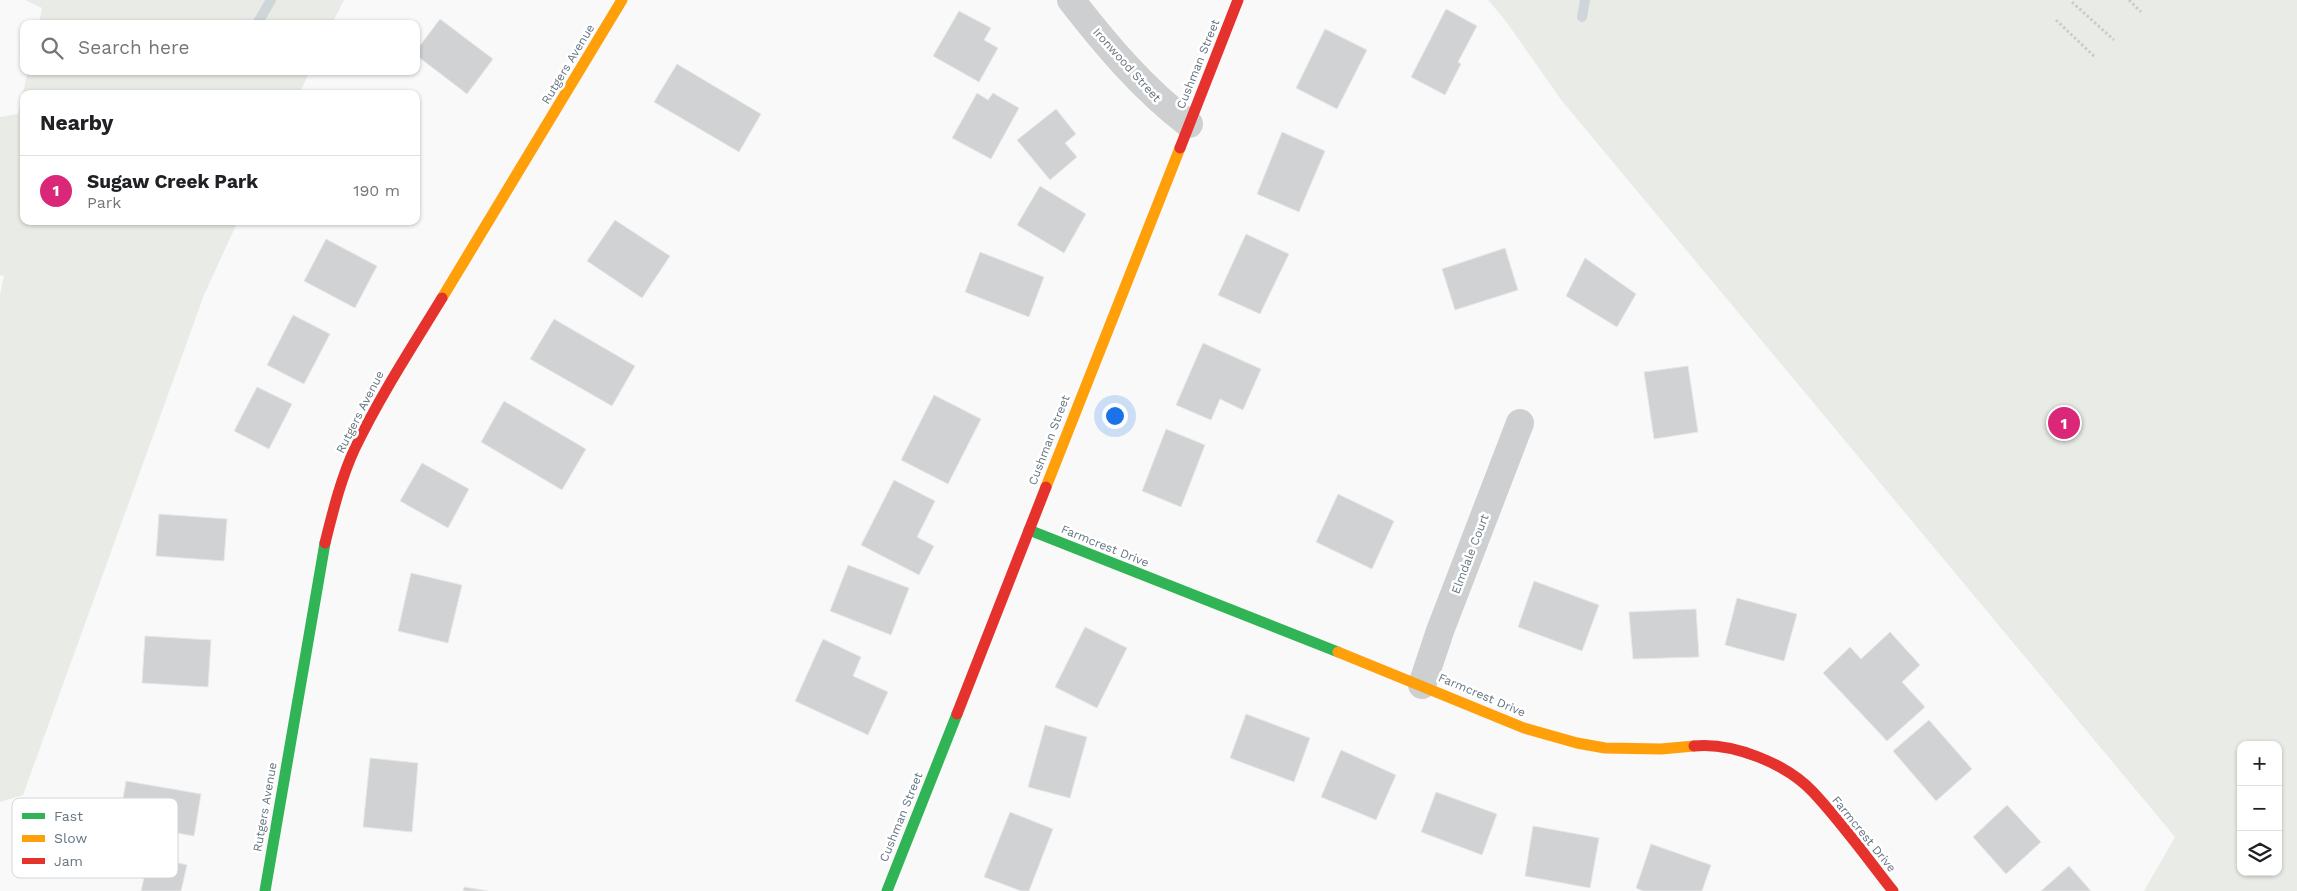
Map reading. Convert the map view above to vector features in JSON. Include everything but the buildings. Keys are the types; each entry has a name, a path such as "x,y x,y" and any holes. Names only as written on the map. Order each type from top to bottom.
{"street":[{"name":"Rutgers Avenue","path":"265,891 324,545 342,480 388,386 622,0"},
{"name":"Ironwood Street","path":"1071,0 1105,43 1160,103 1189,124"},
{"name":"Cushman Street","path":"887,891 1238,0"},
{"name":"Elmdale Court","path":"1422,685 1440,631 1520,424"},
{"name":"Farmcrest Drive","path":"1029,530 1422,685 1524,728 1577,743 1605,748 1660,749 1705,745 1745,752 1783,768 1812,792 1893,891"}],"path":[{"path":"2129,0 2141,12"},
{"path":"2072,2 2114,40"},
{"path":"2056,20 2096,58"}],"shaded area":[{"path":"25,0 344,0 334,20 40,20 42,8"},
{"path":"1488,0 2297,0 2297,891 2144,891 2175,837 1562,101 1505,20"},
{"path":"27,75 308,75 301,90 24,90"},
{"path":"20,105 20,225 236,225 204,295 23,795 0,802 0,295 4,276 0,275 0,117 18,114"}],"waterway":[{"path":"259,20 271,0"},
{"path":"1582,17 1585,0"}],"traffic: fast":[{"path":"1029,530 1338,652"},
{"path":"265,891 325,543"},
{"path":"887,891 957,714"}],"traffic: slow":[{"path":"442,298 622,0"},
{"path":"1046,487 1180,148"},
{"path":"1338,652 1524,728 1577,743 1605,748 1661,749 1694,746"}],"traffic: jam":[{"path":"1180,148 1238,0"},
{"path":"325,543 341,483 355,448 408,353 442,298"},
{"path":"957,714 1046,487"},
{"path":"1694,746 1709,746 1742,751 1789,772 1813,792 1834,816 1893,891"}],"place":[{"name":"Sugaw Creek Park","path":"2064,423"}]}
